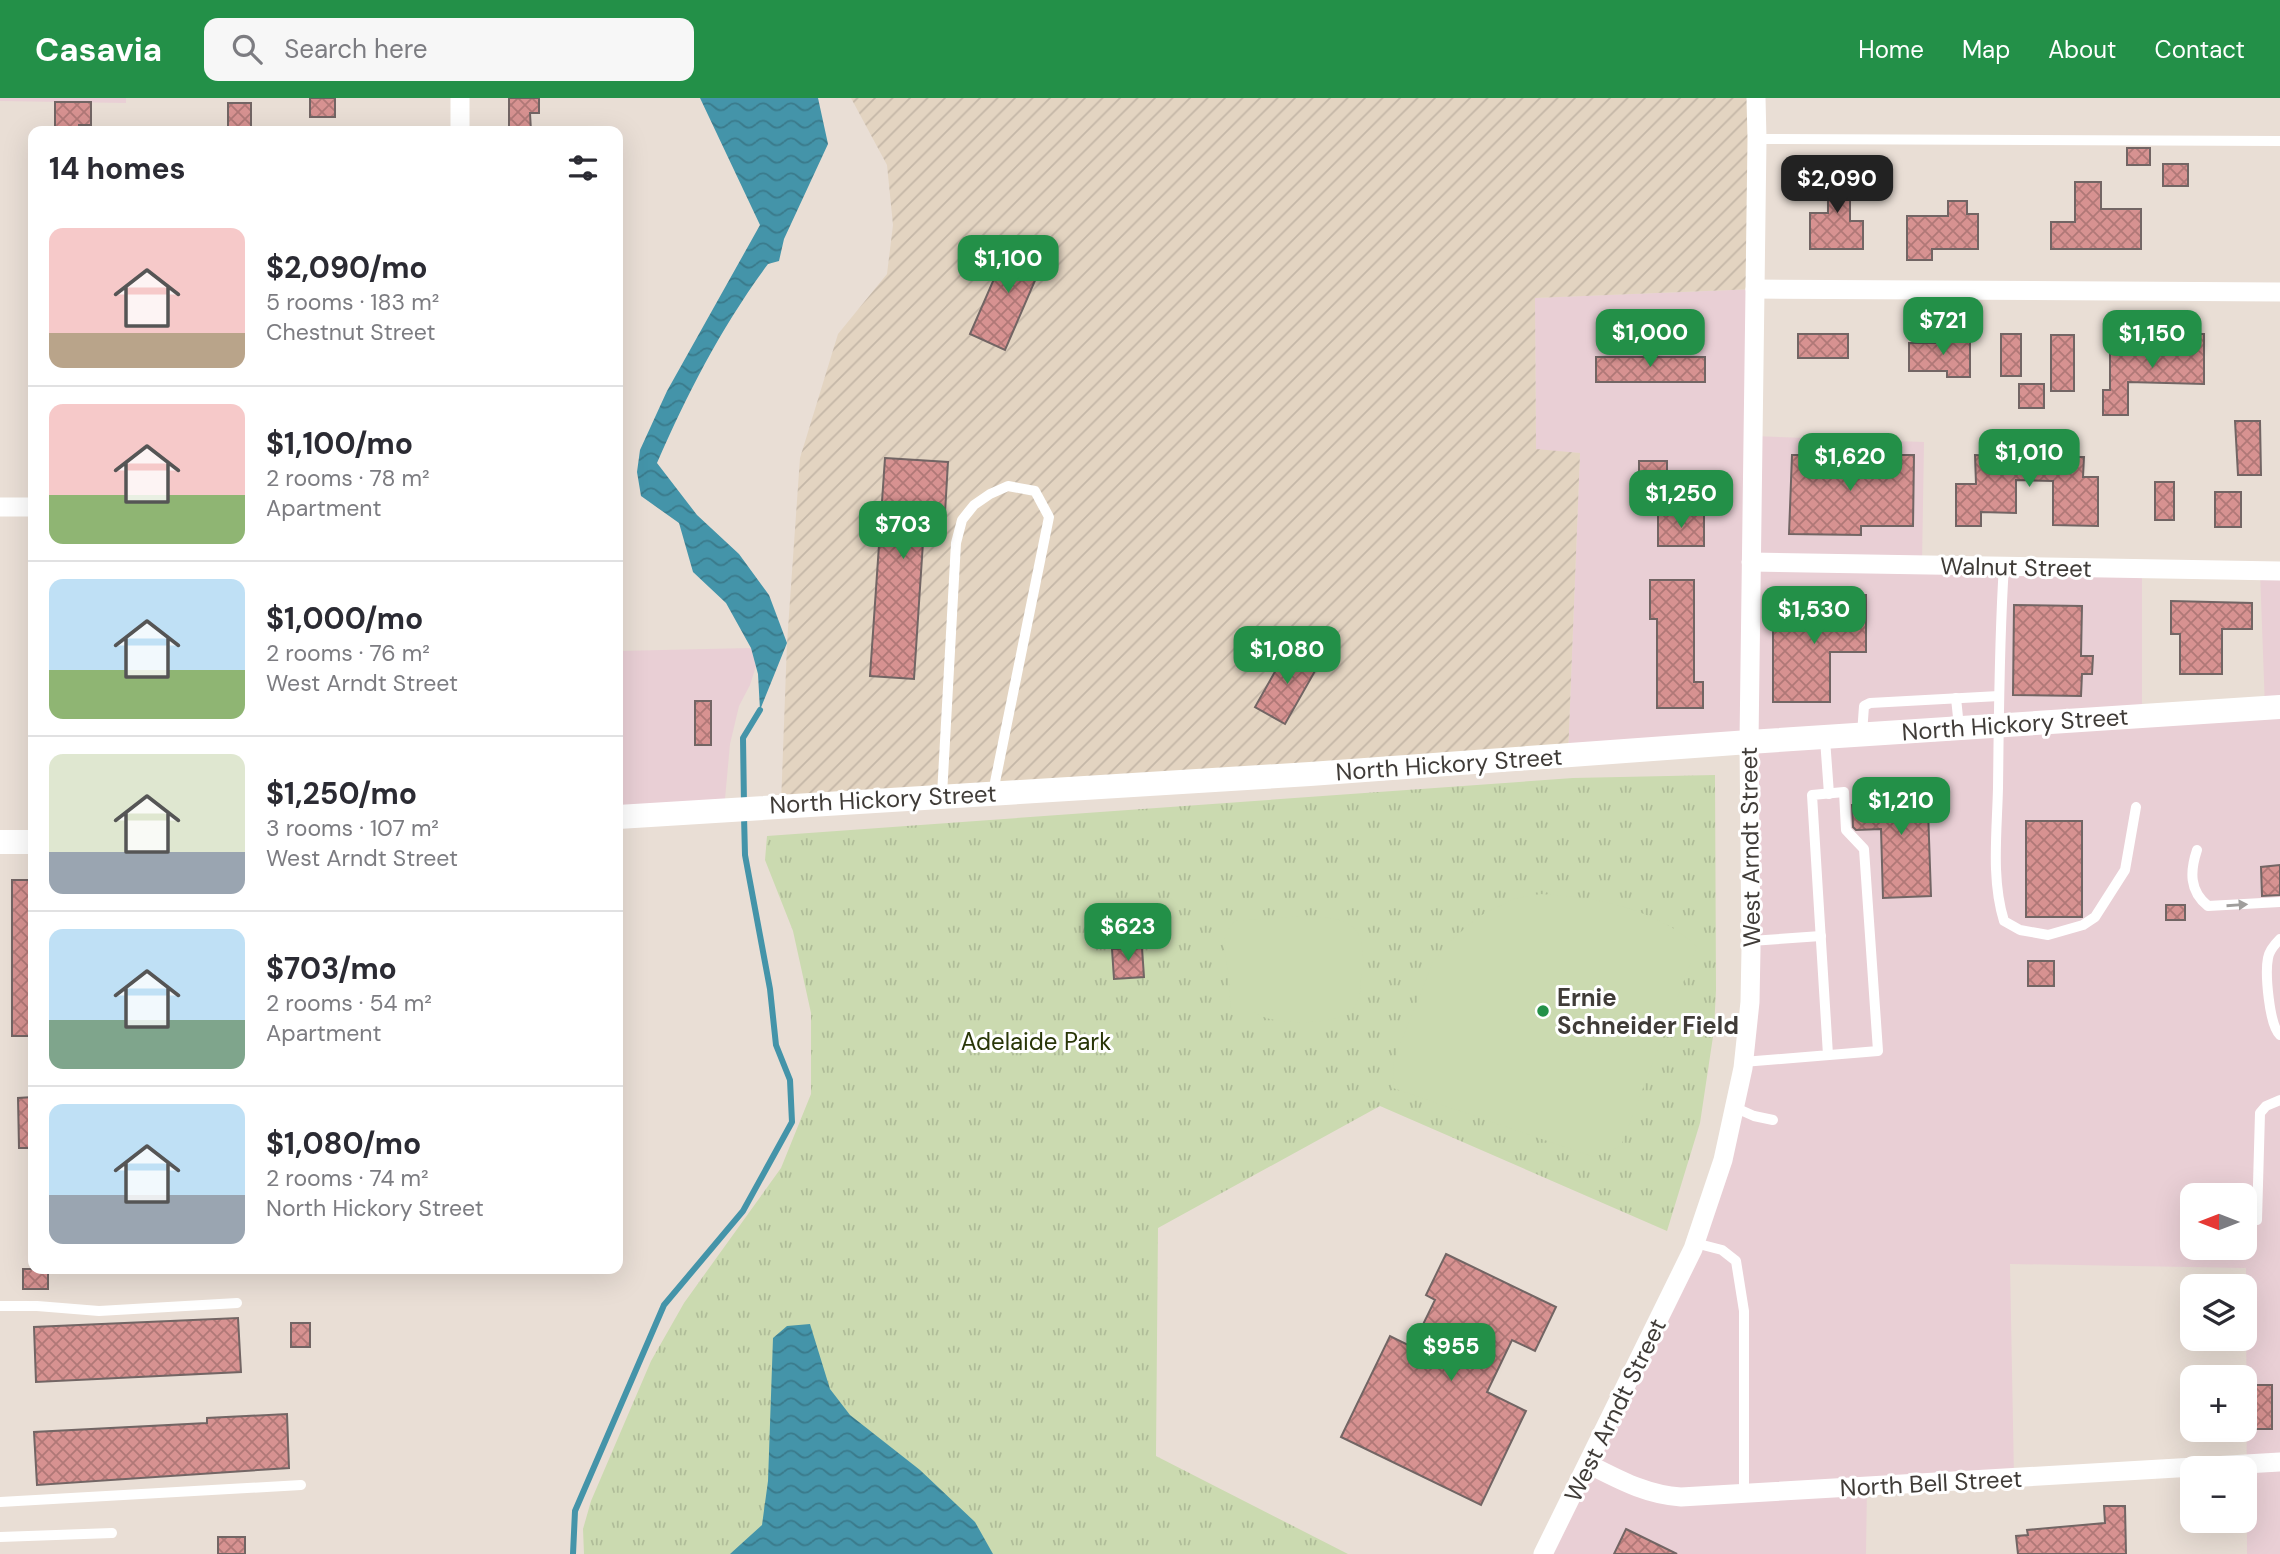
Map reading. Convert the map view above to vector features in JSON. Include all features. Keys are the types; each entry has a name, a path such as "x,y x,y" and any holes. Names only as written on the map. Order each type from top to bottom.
{"street":[{"path":"460,98 460,126"},
{"name":"West Arndt Street","path":"1543,1554 1671,1298 1695,1243 1720,1173 1736,1108 1743,1062 1750,1002 1751,941 1749,742 1756,98"},
{"path":"1755,289 2280,292"},
{"path":"0,507 28,507"},
{"name":"Walnut Street","path":"1751,562 2280,571"},
{"name":"North Hickory Street","path":"623,817 1310,774 2280,707"},
{"path":"0,842 28,842"},
{"name":"North Bell Street","path":"1588,1464 1655,1494 1681,1497 2280,1462"}],"lane":[{"path":"1757,139 2280,141"},
{"path":"942,795 956,543 962,520 974,505 1008,486 1035,491 1049,517 993,792"},
{"path":"2004,566 1998,725 1996,898 2004,921 2020,930 2048,935 2084,925 2095,917 2125,870 2136,807"},
{"path":"1862,734 1864,706 1870,703 1999,696"},
{"path":"1956,698 1959,728"},
{"path":"1825,737 1829,794"},
{"path":"1743,1062 1878,1051 1864,849 1846,830 1844,792 1812,795 1828,1055"},
{"path":"2197,850 2193,862 2194,890 2208,906 2280,902"},
{"path":"1751,941 1821,936"},
{"path":"2280,939 2268,958 2270,1017 2280,1035"},
{"path":"2258,1185 2260,1114 2266,1106 2280,1100"},
{"path":"1736,1108 1773,1120"},
{"path":"1695,1243 1722,1250 1736,1261 1744,1311 1744,1494"},
{"path":"0,1306 99,1311 237,1303"},
{"path":"0,1502 302,1485"},
{"path":"0,1537 112,1533"}],"shaded area":[{"path":"0,98 126,98 126,103 0,101"},
{"path":"851,98 1756,98 1755,289 1535,298 1536,449 1580,453 1568,755 781,805 787,643 800,458 838,334 887,274 893,225 887,165"},
{"path":"1755,289 1753,436 1924,442 1922,564 2142,569 2142,715 2265,708 2260,571 2280,571 2280,1554 2247,1554 2247,1533 2257,1533 2257,1456 2247,1456 2247,1442 2257,1442 2257,1365 2246,1365 2246,1351 2257,1351 2257,1274 2246,1274 2246,1268 2010,1264 2014,1478 1867,1486 1866,1554 1543,1554 1671,1298 1743,1068 1748,742 1568,755 1580,453 1536,450 1535,298"},
{"path":"751,648 756,666 739,706 730,744 724,810 623,817 623,651"}],"green space":[{"name":"Adelaide Park","path":"1715,775 1714,1030 1700,1123 1667,1231 1380,1106 1158,1228 1156,1456 1348,1554 584,1554 583,1529 591,1501 651,1361 684,1303 781,1168 811,1094 811,1013 793,931 765,860 767,836 1573,778"},
{"name":"Ernie Schneider Field","path":"1540,894 1583,898 1624,907 1662,922 1697,946 1621,1146 1594,1157 1393,1088 1394,1060 1433,962 1448,943 1478,917 1513,899"},
{"path":"1304,916 1342,921 1356,930 1360,938 1363,970 1359,996 1352,1010 1332,1019 1303,1022 1274,1020 1254,1012 1232,1012 1224,949 1229,928 1235,921"}],"water":[{"path":"700,98 818,98 828,144 784,239 779,261 768,264 721,335 657,463 697,515 739,554 769,595 787,643 760,710 758,674 751,648 726,603 693,572 679,523 641,496 637,472 640,450 667,391 760,225"},
{"path":"810,1324 830,1389 850,1415 920,1470 975,1522 993,1554 730,1554 762,1525 768,1481 773,1338 787,1326"}],"building":[{"path":"310,98 335,98 335,117 310,117"},
{"path":"509,98 539,98 539,113 530,113 531,126 509,126"},
{"path":"55,102 91,102 91,125 55,126"},
{"path":"228,103 251,103 251,126 228,126"},
{"path":"2127,148 2150,148 2150,165 2127,165"},
{"path":"1828,162 1850,162 1850,221 1863,221 1863,249 1810,249 1810,213 1828,213"},
{"path":"2163,164 2188,164 2188,186 2163,186"},
{"path":"2075,182 2101,182 2101,209 2141,209 2141,249 2051,249 2051,222 2075,222"},
{"path":"1948,201 1967,201 1967,214 1978,214 1978,249 1932,249 1932,260 1907,260 1907,216 1948,216"},
{"path":"1011,240 1046,255 1005,350 970,334"},
{"path":"1798,334 1848,334 1848,358 1798,358"},
{"path":"2001,334 2021,334 2021,376 2001,376"},
{"path":"2182,334 2204,334 2204,384 2128,382 2128,415 2103,415 2103,390 2110,390 2110,346 2146,346 2146,351 2182,351"},
{"path":"1947,335 1970,335 1970,377 1947,377 1947,371 1909,371 1909,343 1947,343"},
{"path":"2051,335 2074,335 2074,391 2051,391"},
{"path":"1596,357 1705,357 1705,382 1596,382"},
{"path":"2019,384 2044,384 2044,408 2019,408"},
{"path":"2235,421 2260,421 2261,475 2238,475"},
{"path":"1792,455 1914,455 1913,526 1861,526 1861,535 1789,534"},
{"path":"1975,455 2053,459 2084,457 2083,477 2098,477 2098,526 2053,525 2053,481 2016,480 2016,513 1981,512 1981,526 1956,526 1956,484 1976,484"},
{"path":"885,458 948,462 945,513 925,512 914,679 870,676"},
{"path":"1639,461 1667,461 1667,498 1639,498"},
{"path":"2155,482 2174,482 2174,520 2155,520"},
{"path":"2215,492 2241,492 2241,527 2215,527"},
{"path":"1658,515 1704,515 1704,546 1658,546"},
{"path":"1650,580 1694,580 1694,682 1703,682 1703,708 1657,708 1657,619 1650,619"},
{"path":"1830,595 1866,595 1866,652 1830,652 1830,702 1773,702 1773,608 1830,609"},
{"path":"2171,601 2252,603 2252,629 2222,629 2222,674 2180,674 2180,634 2171,634"},
{"path":"2014,605 2082,606 2081,656 2093,656 2092,674 2082,674 2081,696 2013,695"},
{"path":"1289,647 1319,664 1285,724 1255,707"},
{"path":"695,701 711,701 711,745 695,745"},
{"path":"1927,781 1931,896 1883,898 1881,829 1856,830 1853,827 1852,805 1878,804 1877,783"},
{"path":"2026,821 2082,821 2082,917 2026,917"},
{"path":"2280,865 2280,895 2262,896 2261,867"},
{"path":"12,880 28,880 28,1036 12,1036"},
{"path":"2166,905 2185,905 2185,920 2166,920"},
{"path":"1142,948 1144,977 1114,979 1112,949"},
{"path":"2028,961 2054,961 2054,986 2028,986"},
{"path":"28,1097 28,1148 19,1148 18,1098"},
{"path":"1446,1254 1556,1307 1535,1351 1512,1340 1487,1392 1526,1411 1481,1505 1341,1437 1390,1336 1412,1347 1435,1300 1426,1295"},
{"path":"23,1269 28,1269 28,1274 48,1274 48,1289 23,1289"},
{"path":"238,1318 241,1372 36,1382 34,1327"},
{"path":"291,1323 310,1323 310,1347 291,1347"},
{"path":"2257,1385 2272,1385 2272,1429 2257,1429"},
{"path":"287,1414 289,1468 37,1485 34,1432 207,1423 207,1418"},
{"path":"2104,1506 2125,1506 2126,1554 2018,1554 2016,1536 2028,1535 2027,1530 2105,1523"},
{"path":"1626,1529 1677,1554 1614,1554"},
{"path":"218,1537 245,1537 245,1554 218,1554"}],"waterway":[{"path":"744,805 743,738 760,710"},
{"path":"573,1554 575,1511 664,1305 743,1211 792,1122 790,1080 776,1045 770,989 745,855 744,816"}],"place":[{"name":"Ernie Schneider Field","path":"1543,1011"}]}
